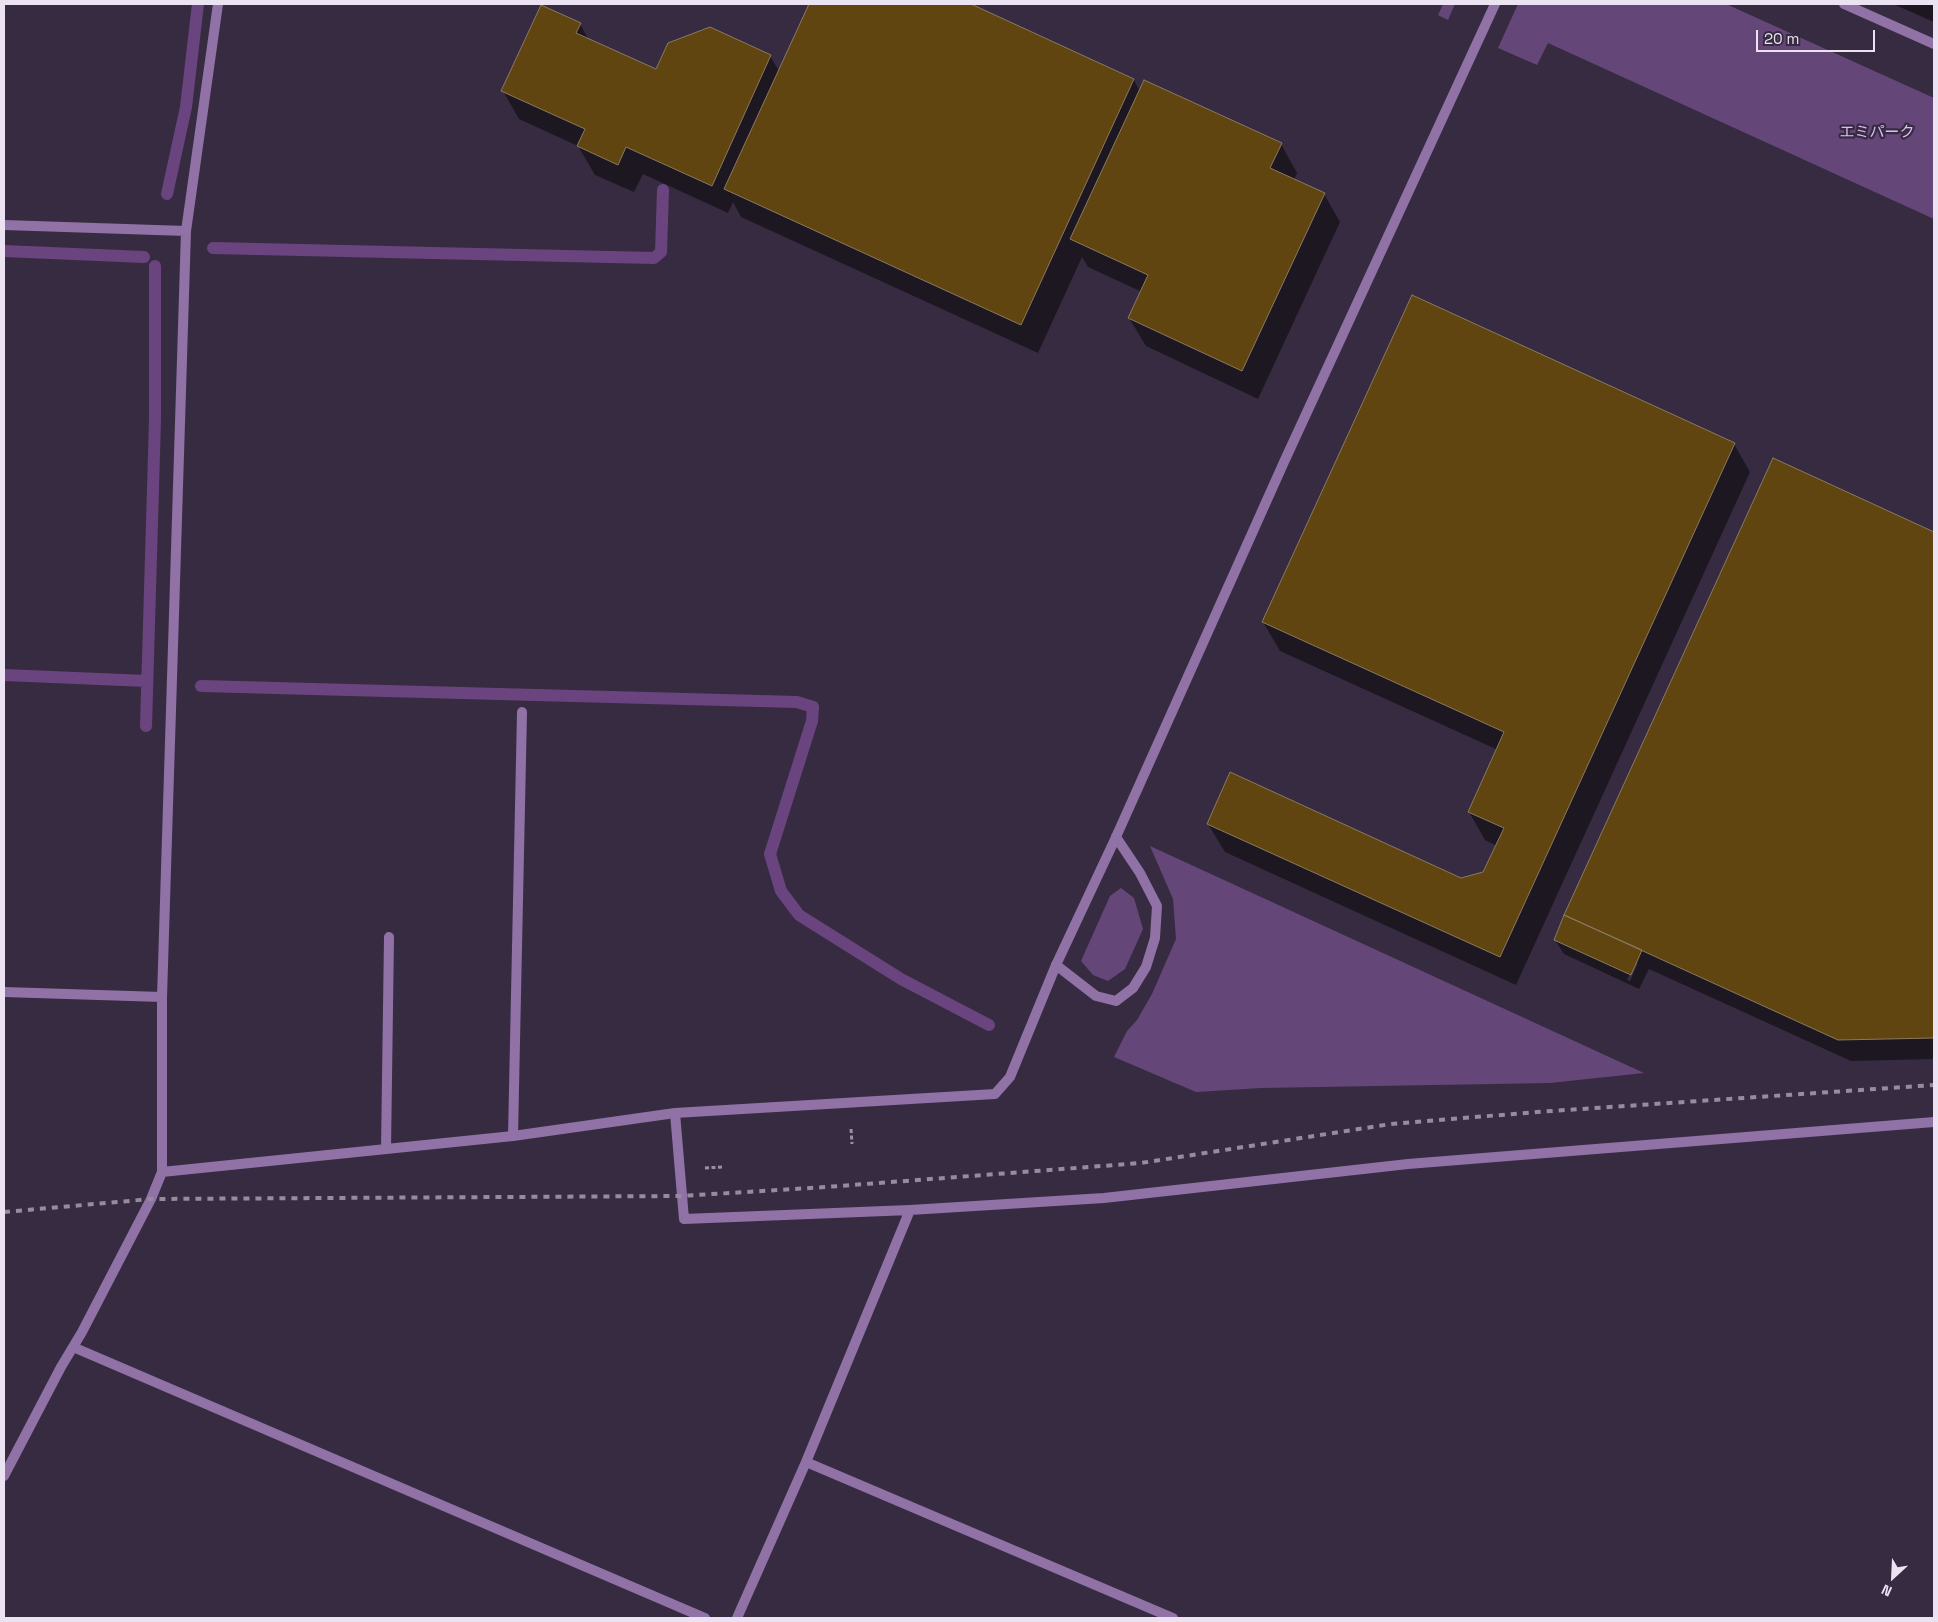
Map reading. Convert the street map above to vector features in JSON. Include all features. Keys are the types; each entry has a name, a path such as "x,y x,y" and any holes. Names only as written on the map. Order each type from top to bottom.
{"street":[{"path":"4,1476 82,1332 138,1224 162,1172 162,997 186,231 218,4"},
{"path":"162,1172 513,1136 675,1113 995,1094 1010,1077 1056,965 1116,837 1280,471 1496,4"},
{"path":"1844,4 1934,44"},
{"path":"4,225 186,231"},
{"path":"513,1136 522,712"},
{"path":"1056,965 1096,996 1116,1001 1133,988 1146,967 1155,938 1157,906 1140,872 1116,837"},
{"path":"386,1149 389,937"},
{"path":"4,992 162,997"},
{"path":"675,1113 684,1219 910,1210 1104,1198 1408,1164 1934,1122"},
{"path":"737,1618 806,1462 910,1210"},
{"path":"73,1347 705,1618"},
{"path":"806,1462 1173,1618"}],"path":[{"path":"851,1128 852,1144"}],"green space":[{"path":"1443,4 1455,4 1448,20 1438,15"},
{"name":"エミパーク","path":"1518,4 1726,4 1934,98 1934,219 1548,43 1537,65 1498,48"},
{"path":"1150,846 1644,1073 1550,1083 1261,1088 1196,1092 1114,1057 1127,1031 1137,1020 1152,994 1176,939 1173,899"},
{"path":"1121,888 1134,898 1143,929 1125,969 1108,981 1093,975 1081,961 1110,896"}],"building":[{"path":"809,4 971,4 1134,79 1021,325 724,189"},
{"path":"541,5 581,23 576,33 656,69 668,43 710,27 771,55 712,186 626,147 618,165 577,146 585,129 501,91"},
{"path":"1144,80 1282,143 1270,168 1325,193 1242,371 1128,318 1148,275 1070,239"},
{"path":"1412,295 1735,443 1500,957 1207,824 1230,772 1461,878 1483,872 1504,828 1468,812 1504,732 1262,622"},
{"path":"1773,458 1934,532 1934,1038 1838,1040 1564,915"},
{"path":"1564,915 1642,950 1631,975 1554,940"}],"waterway":[{"path":"167,194 186,107 198,4"},
{"path":"213,248 654,258 661,252 663,190"},
{"path":"4,251 144,257"},
{"path":"146,726 155,420 155,266"},
{"path":"4,675 147,681"},
{"path":"201,686 797,702 813,707 812,721 770,854 781,891 799,915 901,979 989,1025"}],"railway":[{"path":"4,1212 151,1199 681,1196 826,1187 1141,1163 1391,1124 1537,1112 1934,1085"}]}
